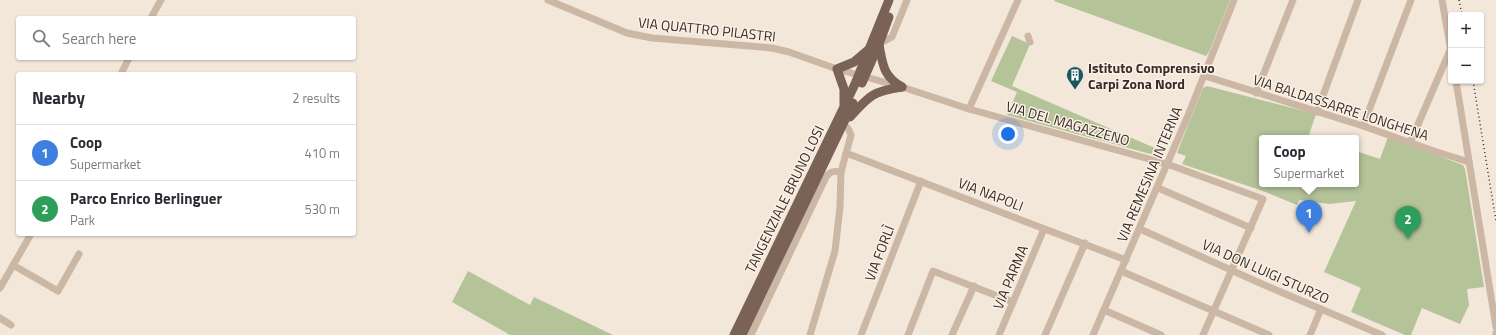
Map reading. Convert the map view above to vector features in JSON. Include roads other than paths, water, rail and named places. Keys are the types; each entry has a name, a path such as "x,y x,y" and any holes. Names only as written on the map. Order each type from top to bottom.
{"main road":[{"path":"862,76 870,48 889,0"},
{"path":"862,76 879,44 894,0"},
{"path":"879,44 883,67 892,81 902,87"},
{"path":"844,109 844,89 837,69 854,62 870,48"},
{"name":"TANGENZIALE BRUNO LOSI","path":"734,335 844,109 862,76"},
{"name":"TANGENZIALE BRUNO LOSI","path":"742,335 844,124 862,76"},
{"path":"844,124 868,98 877,92 902,87"}],"street":[{"path":"152,16 161,0"},
{"name":"VIA QUATTRO PILASTRI","path":"548,0 627,33 660,38 772,48 789,52 862,76"},
{"path":"879,44 892,37 907,0"},
{"path":"969,109 1018,0"},
{"name":"VIA REMESINA INTERNA","path":"1093,335 1158,188 1205,76 1234,0"},
{"path":"1256,93 1293,0"},
{"path":"1317,112 1358,0"},
{"path":"1363,126 1411,0"},
{"path":"1442,0 1451,48"},
{"path":"1410,143 1448,56"},
{"path":"122,72 129,60"},
{"name":"VIA DEL MAGAZZENO","path":"862,76 902,87 969,109 1167,164 1263,199 1251,228"},
{"name":"VIA BALDASSARRE LONGHENA","path":"1205,76 1363,126 1469,162"},
{"path":"1456,84 1496,327"},
{"path":"810,335 835,251 840,207 841,172 851,135 844,124"},
{"name":"VIA NAPOLI","path":"846,153 1044,229 1085,243 1126,260"},
{"path":"751,335 826,177 832,171 841,172"},
{"name":"VIA FORLÌ","path":"861,335 921,181"},
{"path":"1158,188 1251,228 1202,335"},
{"name":"VIA PARMA","path":"999,335 1044,229"},
{"name":"VIA DON LUIGI STURZO","path":"1140,229 1382,335"},
{"path":"0,288 30,236"},
{"path":"1045,335 1085,243"},
{"path":"13,265 58,291 79,254"},
{"path":"908,335 933,270 1013,302"},
{"path":"1121,271 1269,335"},
{"path":"952,335 974,286"},
{"path":"1310,335 1321,309"},
{"path":"1104,310 1162,335"},
{"path":"0,318 11,325"}],"railway":[{"path":"1459,0 1461,12"},
{"path":"1473,84 1496,221"}],"place":[{"name":"Istituto Comprensivo Carpi Zona Nord","path":"1075,90"},
{"name":"Coop","path":"1309,233"},
{"name":"Parco Enrico Berlinguer","path":"1408,239"}]}
